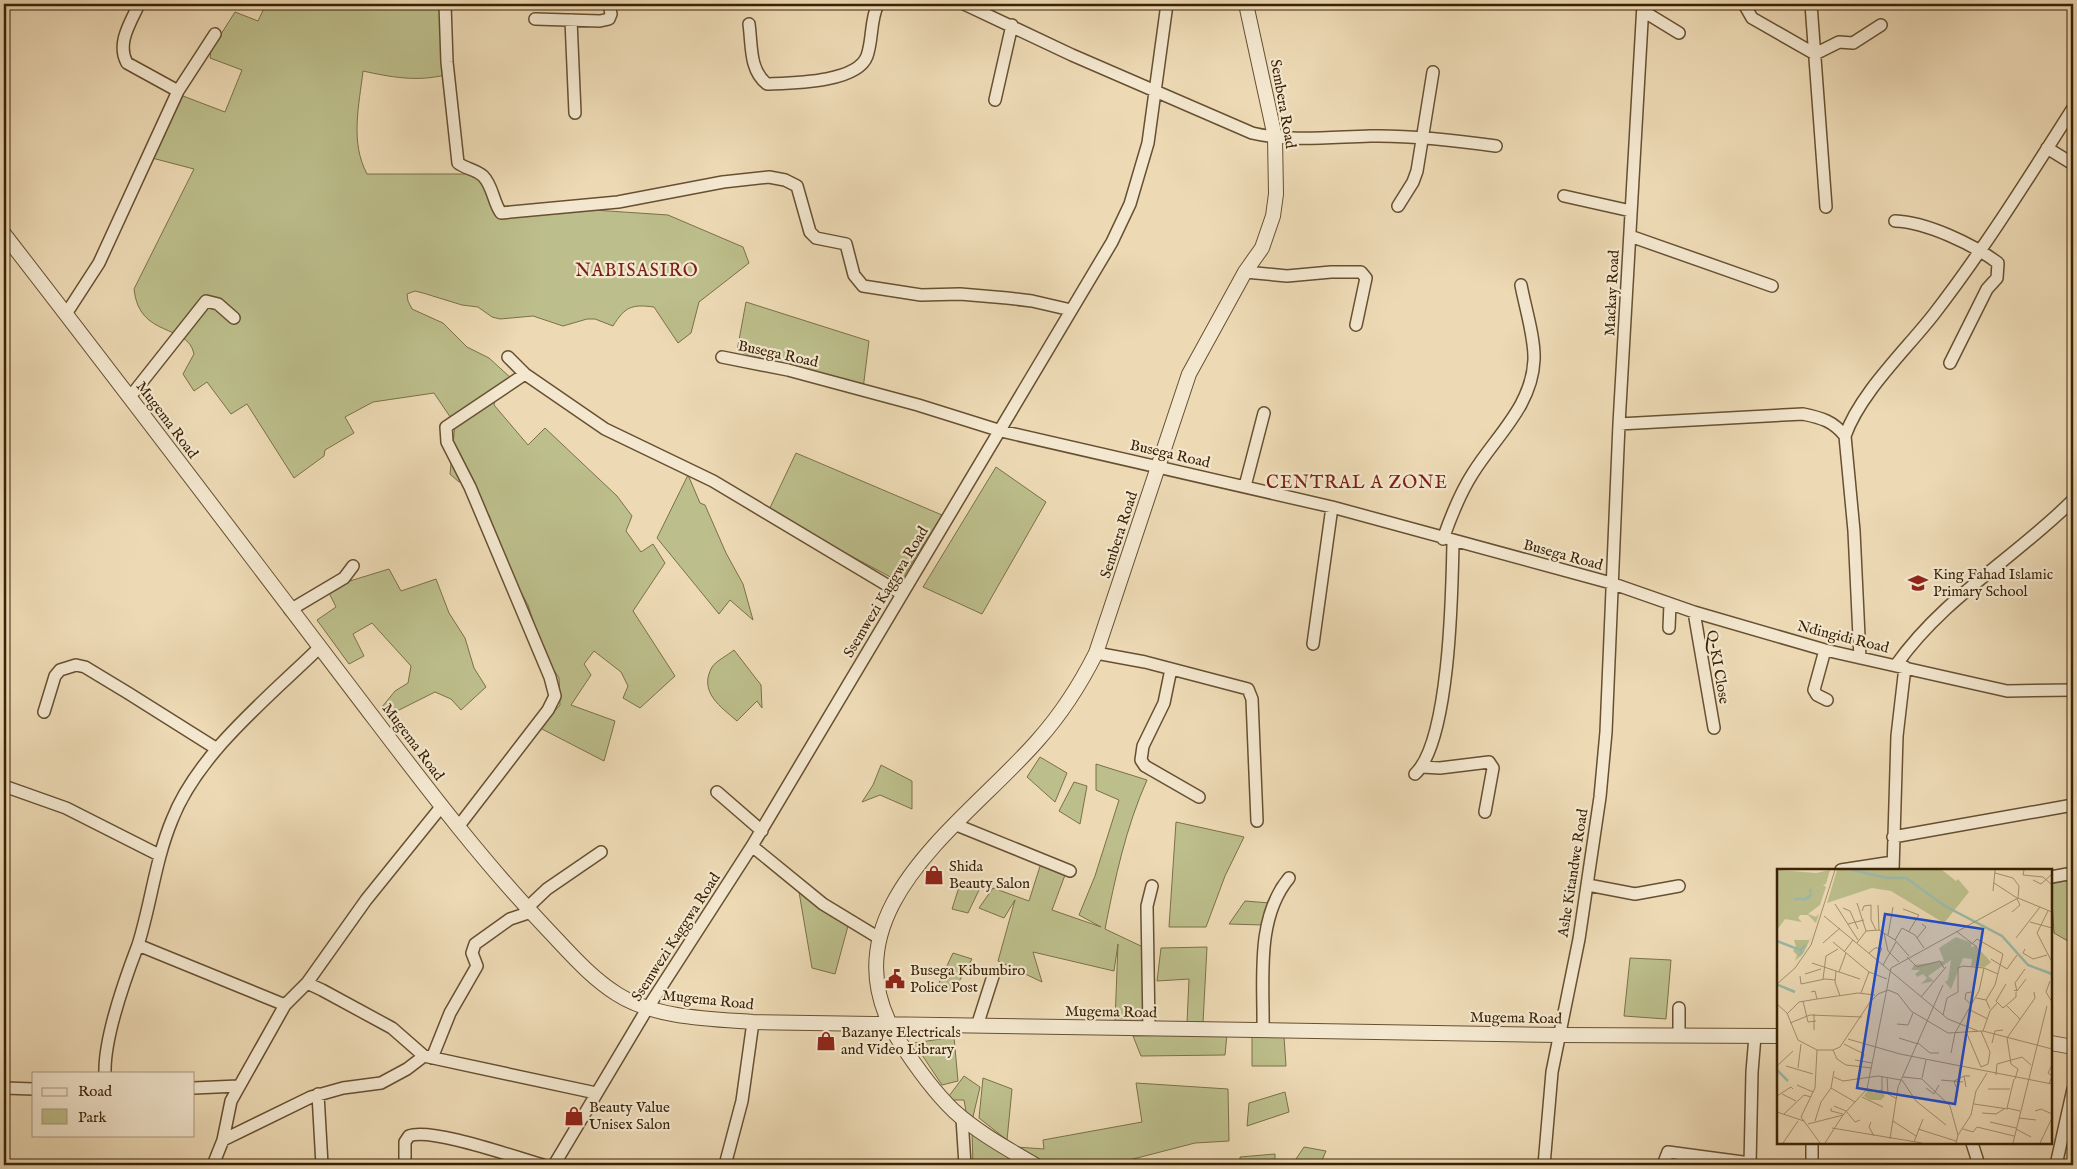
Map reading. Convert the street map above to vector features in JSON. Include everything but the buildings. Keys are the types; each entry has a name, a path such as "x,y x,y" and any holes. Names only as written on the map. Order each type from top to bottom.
{"street":[{"path":"139,4 122,44 123,56 127,63 178,91"},
{"path":"445,4 447,62 458,163 465,168 474,170 485,178 501,213 618,202 723,182 769,177 785,180 797,186 810,232 816,238 844,242 846,244 854,275 863,286 921,295 960,294 1007,298 1032,301 1071,310"},
{"path":"535,19 608,19 611,14 609,4"},
{"path":"749,24 754,64 758,77 767,84 842,76 859,67 867,57 874,11 878,4"},
{"path":"964,4 1154,92 1252,133 1275,137 1422,138 1496,146"},
{"name":"Ssemwezi Kaggwa Road","path":"554,1165 647,1009 762,831 1103,258 1130,204 1148,143 1167,4"},
{"name":"Sembera Road","path":"1035,1165 962,1118 924,1076 889,1024 883,1010 878,986 879,938 883,923 894,900 914,870 954,824 1037,742 1078,689 1096,653 1188,374 1245,272 1262,248 1273,216 1276,194 1275,137 1246,4"},
{"path":"1744,4 1752,18 1815,54"},
{"path":"1811,4 1826,206"},
{"path":"1643,7 1679,33"},
{"name":"Mackay Road","path":"1611,583 1643,7"},
{"path":"571,20 574,113"},
{"path":"995,100 1012,25"},
{"path":"1815,54 1839,42 1853,43 1881,25"},
{"path":"66,314 98,263 178,91 215,34"},
{"path":"1398,206 1417,171 1433,72"},
{"path":"1860,658 1854,532 1845,436 1852,419 1865,400 1934,314 1980,251 2073,108"},
{"path":"2047,148 2073,164"},
{"path":"1564,196 1631,211"},
{"path":"1895,221 1941,232 1980,251 1998,263 1996,278 1987,290 1950,362"},
{"name":"Mugema Road","path":"4,234 458,827 529,910 597,980 615,994 647,1009 715,1019 753,1022 1559,1036 1777,1036"},
{"path":"1630,236 1772,286"},
{"path":"1245,272 1287,276 1331,272 1361,272 1366,278 1356,324"},
{"path":"1485,812 1493,768 1490,762 1418,770 1434,734 1442,696 1448,540 1454,507 1470,477 1518,412 1529,390 1534,360 1521,285"},
{"path":"130,397 206,302 218,304 234,318"},
{"name":"Busega Road","path":"722,357 797,372 918,405 1001,431 1245,486 1332,508 1611,583"},
{"path":"508,358 525,374 605,429 713,481 902,594"},
{"path":"458,827 548,710 555,696 550,677 474,496 445,437 446,426 525,374"},
{"path":"1245,486 1264,412"},
{"path":"1619,424 1803,414 1830,421 1845,436"},
{"path":"1854,869 1893,866 1901,666 1912,642 1940,612 2043,530 2073,500"},
{"path":"1312,644 1332,508"},
{"path":"290,610 344,578 353,566"},
{"name":"Ndingidi Road","path":"1611,583 1694,612 1825,650 2007,691 2073,690"},
{"name":"Ashe Kitandwe Road","path":"1544,1165 1552,1072 1588,885 1600,797 1606,732 1611,583"},
{"path":"1669,628 1670,604"},
{"name":"Q-KI Close","path":"1694,612 1714,728"},
{"path":"106,1072 106,1062 124,982 138,945 159,855 172,818 192,780 216,749 320,647"},
{"path":"1825,650 1814,690 1817,695 1827,700"},
{"path":"1096,653 1171,668 1248,689 1252,699 1257,821"},
{"path":"44,712 55,676 60,670 76,665 85,667 216,749"},
{"path":"1171,668 1164,703 1143,746 1141,760 1145,766 1199,797"},
{"path":"4,786 66,808 159,855"},
{"path":"717,792 762,831"},
{"path":"1893,837 2073,805"},
{"path":"213,1165 223,1140 229,1109 238,1086 285,1005 307,983 366,900 441,806"},
{"path":"954,824 1070,871"},
{"path":"752,846 823,904 879,938"},
{"path":"223,1140 318,1094 343,1088 381,1083 428,1057 477,966 472,954 474,944 510,919 529,910 547,889 601,852"},
{"path":"2052,877 2073,873"},
{"path":"1264,1030 1266,932 1279,889 1289,878"},
{"path":"1588,885 1635,894 1678,886"},
{"path":"1149,1028 1147,906 1152,886"},
{"path":"138,945 285,1005"},
{"path":"977,1026 994,972"},
{"path":"307,983 392,1028 428,1057 596,1093"},
{"path":"1678,1008 1679,1035"},
{"path":"725,1165 738,1118 753,1022"},
{"path":"1663,1165 1668,1152 1750,1164 1751,1080 1755,1036"},
{"path":"2052,1043 2073,1047"},
{"path":"195,1088 238,1086"},
{"path":"4,1088 32,1089"},
{"path":"2056,1165 2073,1089"},
{"path":"318,1094 322,1165"},
{"path":"962,1118 965,1165"},
{"path":"405,1165 405,1142 409,1136 420,1134 438,1136 544,1165"},
{"path":"1812,1144 1812,1165"},
{"path":"1972,1144 1979,1165"}],"green space":[{"path":"266,4 439,4 445,75 424,78 393,77 363,71 357,137 362,162 367,174 489,174 499,210 564,208 668,215 743,247 749,263 699,302 691,333 678,343 654,307 640,306 629,308 613,326 595,319 587,319 563,326 533,316 500,319 492,317 478,307 462,305 415,291 407,294 412,309 443,323 467,347 489,358 512,379 497,391 494,405 528,445 545,428 617,496 632,516 626,531 641,552 653,544 665,563 633,611 675,676 640,708 623,698 628,686 621,672 594,651 584,664 591,675 571,705 615,721 604,761 540,728 560,705 559,678 544,655 528,605 508,569 489,515 480,509 473,479 459,482 450,474 455,424 434,393 373,402 345,417 354,433 325,450 324,456 294,478 247,404 231,414 207,382 194,391 183,374 194,354 190,344 183,338 154,323 145,316 138,305 134,289 194,169 152,158 183,96 225,112 242,70 210,58 211,50 235,12 258,21"},
{"path":"746,302 869,341 863,389 737,351"},
{"path":"796,453 942,515 900,582 768,512"},
{"path":"996,467 1046,502 982,614 923,587"},
{"path":"688,475 700,503 705,505 726,553 743,584 753,620 730,600 719,614 657,538"},
{"path":"389,569 401,591 436,579 449,613 465,638 474,668 486,687 461,710 451,699 435,692 387,716 382,707 395,691 408,683 411,666 372,623 353,634 364,656 349,664 317,620 336,607 328,591 340,584"},
{"path":"734,650 761,685 762,708 757,701 737,721 713,698 708,684 708,676 712,667"},
{"path":"1040,757 1067,773 1055,802 1027,777"},
{"path":"1096,764 1147,780 1127,834 1105,929 1143,947 1144,1028 1115,1021 1118,944 1114,971 1033,952 1042,982 998,961 1015,900 1004,918 979,908 993,888 1029,901 1041,863 1065,875 1052,910 1101,927 1079,915 1095,876 1119,800 1096,790"},
{"path":"881,765 912,781 912,809 880,795 862,802 873,785"},
{"path":"1074,782 1087,786 1080,824 1059,811"},
{"path":"1176,822 1244,837 1225,876 1206,927 1169,927"},
{"path":"2073,879 2073,944 2054,933 2052,884"},
{"path":"960,884 979,890 968,913 952,909"},
{"path":"799,892 848,926 835,974 812,968"},
{"path":"1245,901 1270,903 1263,925 1229,924"},
{"path":"1207,947 1203,1023 1187,1023 1189,979 1157,981 1161,948"},
{"path":"953,953 972,959 953,992 938,985"},
{"path":"1630,958 1671,960 1666,1019 1624,1016"},
{"path":"1227,1034 1225,1055 1141,1056 1133,1036"},
{"path":"1252,1036 1284,1037 1286,1066 1252,1066"},
{"path":"954,1037 958,1081 942,1085 914,1043"},
{"path":"964,1076 980,1087 972,1121 967,1117 964,1100 946,1100"},
{"path":"983,1078 1012,1089 1007,1140 979,1118"},
{"path":"1136,1083 1228,1089 1229,1141 1195,1143 1110,1165 1045,1165 1016,1147 1044,1149 1043,1140 1142,1122"},
{"path":"1285,1092 1289,1112 1247,1126 1249,1103"},
{"path":"972,1131 1020,1165 973,1165"},
{"path":"1304,1147 1326,1151 1320,1165 1292,1165"},
{"path":"1275,1154 1275,1165 1240,1165 1240,1157"}],"place":[{"name":"King Fahad Islamic Primary School","path":"1918,583"},
{"name":"Shida Beauty Salon","path":"934,875"},
{"name":"Busega Kibumbiro Police Post","path":"895,979"},
{"name":"Bazanye Electricals and Video Library","path":"826,1041"},
{"name":"Beauty Value Unisex Salon","path":"574,1116"}],"district":[{"name":"NABISASIRO","path":"637,271"},
{"name":"CENTRAL A ZONE","path":"1357,483"}]}
